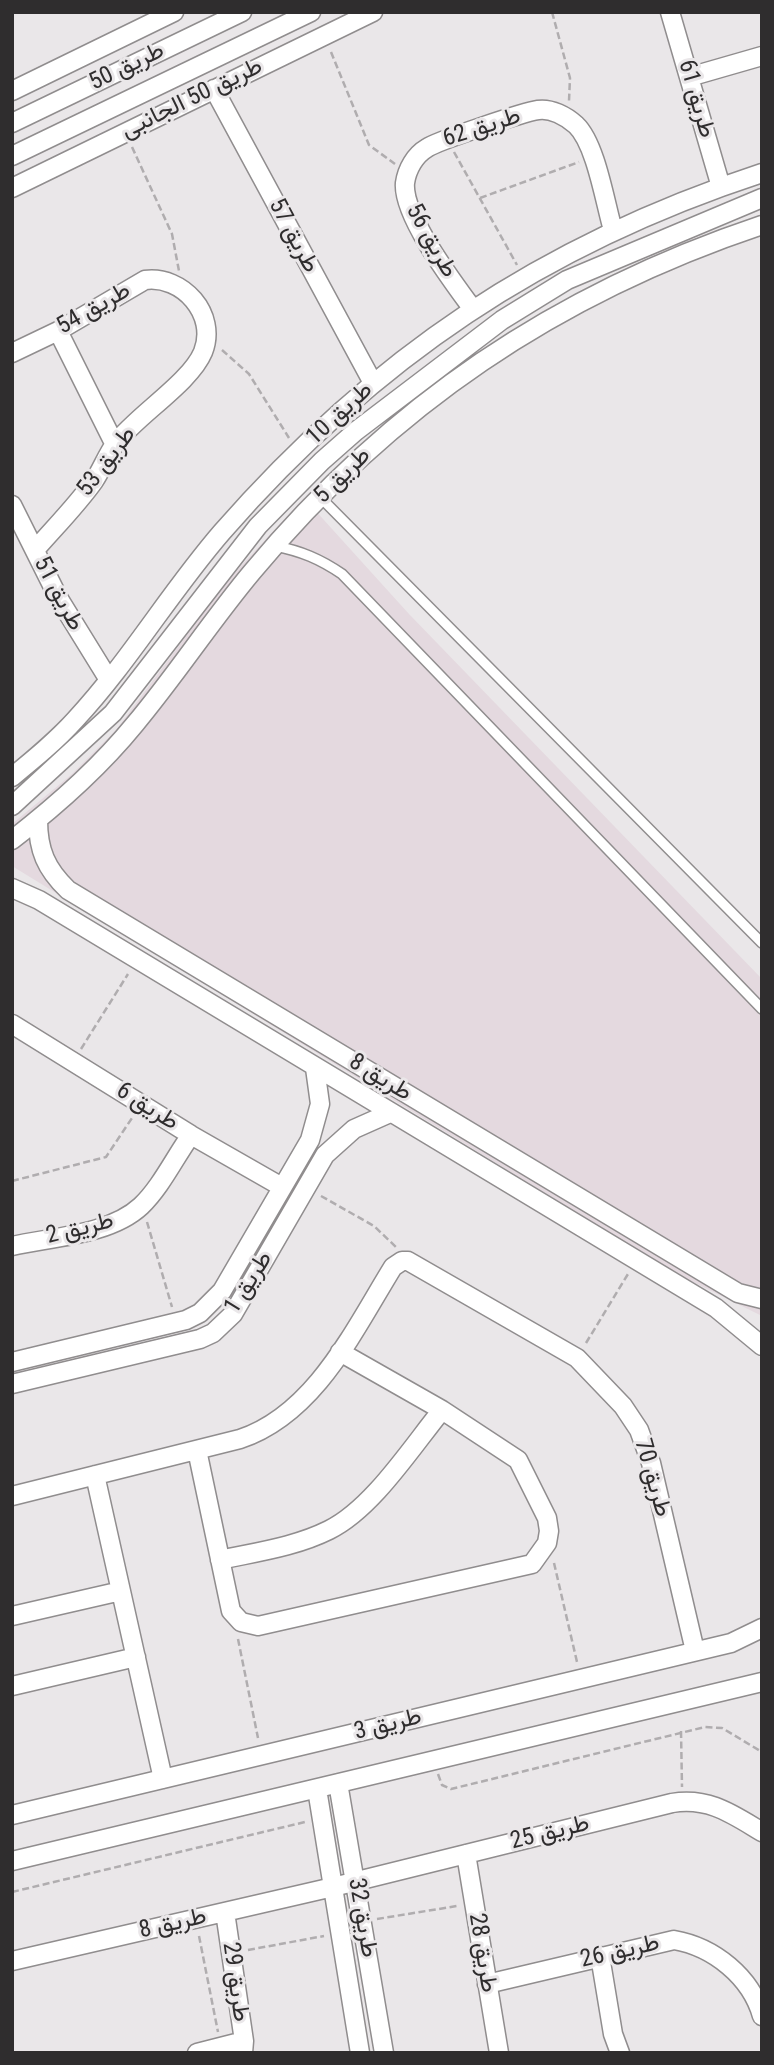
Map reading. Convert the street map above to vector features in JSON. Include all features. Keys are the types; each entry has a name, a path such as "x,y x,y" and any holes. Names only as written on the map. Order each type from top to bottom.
{"street":[{"path":"12,91 174,12"},
{"name":"طريق 50","path":"12,123 242,12"},
{"name":"طريق 50","path":"12,156 311,12"},
{"name":"طريق 50 الجانبى","path":"12,188 124,131 373,12"},
{"name":"طريق 61","path":"670,12 721,187"},
{"path":"689,77 762,56"},
{"path":"78,58 90,85"},
{"name":"طريق 57","path":"214,89 373,383"},
{"name":"طريق 62","path":"409,169 429,146 449,139 538,110 565,116"},
{"path":"565,116 583,134 613,230"},
{"name":"طريق 56","path":"409,169 405,183 406,198 441,264 472,308"},
{"name":"طريق 10","path":"15,769 75,721 222,532 299,453 373,383 472,308 524,277 613,230 762,173"},
{"name":"طريق 5","path":"12,806 80,747 131,692 229,561 289,492 356,431 502,320 567,281 762,198"},
{"name":"طريق 5","path":"12,841 38,820 120,741 275,547 320,498 384,436 506,343 573,304 643,271 762,226"},
{"name":"طريق 54","path":"12,353 58,331 145,279 156,278 179,285"},
{"path":"179,285 205,319 206,343"},
{"path":"58,331 115,445"},
{"name":"طريق 53","path":"35,550 92,484 115,445 195,364 206,343"},
{"name":"طريق 51","path":"12,505 83,640 109,680"},
{"path":"131,692 146,708"},
{"name":"طريق 8","path":"38,820 38,841 44,860 54,877 68,890 730,1289 762,1299"},
{"name":"طريق 8","path":"12,888 39,900 635,1262 716,1308 762,1346"},
{"name":"طريق 6","path":"12,1024 191,1135 282,1186"},
{"name":"طريق 1","path":"12,1362 177,1323 200,1313 222,1291 317,1123 320,1086 315,1068"},
{"name":"طريق 1","path":"12,1384 200,1339 213,1333 233,1314 325,1155 354,1129 390,1113"},
{"name":"طريق 2","path":"12,1246 116,1222 142,1205 191,1135"},
{"path":"12,1496 197,1450 260,1432 275,1423 293,1409 340,1353 393,1267 402,1261"},
{"name":"طريق 70","path":"402,1261 408,1261 577,1358 604,1383 639,1430 651,1463 695,1651"},
{"path":"197,1450 231,1611 241,1622 258,1626 532,1564 547,1544 547,1518 518,1460 442,1410 340,1353"},
{"path":"220,1560 310,1538 331,1529 367,1501 442,1410"},
{"path":"95,1475 163,1779"},
{"path":"12,1616 121,1591"},
{"name":"طريق 3","path":"12,1815 731,1643 762,1628"},
{"path":"12,1686 136,1657"},
{"name":"طريق 3","path":"12,1861 762,1682"},
{"name":"طريق 32","path":"338,1783 384,2053"},
{"name":"طريق 32","path":"317,1788 360,2053"},
{"name":"طريق 25","path":"333,1887 683,1801 714,1804 762,1832"},
{"name":"طريق 28","path":"466,1854 499,2053"},
{"name":"طريق 8","path":"12,1961 333,1887"},
{"name":"طريق 29","path":"225,1912 244,2047"},
{"name":"طريق 26","path":"487,1984 665,1940 682,1942 743,1978 755,1994 762,2016"},
{"path":"600,1956 612,2034 620,2053"},
{"path":"197,2053 221,2047 244,2047"}],"lane":[{"path":"320,498 762,943"},
{"path":"275,547 299,551 322,560 342,574 762,1009"}],"path":[{"path":"552,12 570,78 569,104 565,116"},
{"path":"324,36 369,145 380,156 409,169"},
{"path":"124,131 172,234 177,250 179,285"},
{"path":"449,139 479,199 524,277"},
{"path":"479,199 592,157"},
{"path":"206,343 241,364 299,453"},
{"path":"73,1061 137,960"},
{"path":"12,1181 106,1157 141,1103"},
{"path":"306,1188 385,1234 402,1261"},
{"path":"142,1205 177,1323"},
{"path":"577,1358 635,1262"},
{"path":"547,1544 580,1679"},
{"path":"241,1622 238,1646 261,1756"},
{"path":"434,1761 442,1785 451,1789 681,1731 722,1728 762,1752"},
{"path":"681,1731 683,1801"},
{"path":"12,1892 322,1818"},
{"path":"362,1921 474,1904"},
{"path":"195,1919 221,2047"},
{"path":"231,1953 341,1933"}],"shaded area":[{"path":"304,498 409,614 762,979 762,1316 677,1274 12,866 12,824 72,774 116,730 228,580"}]}
